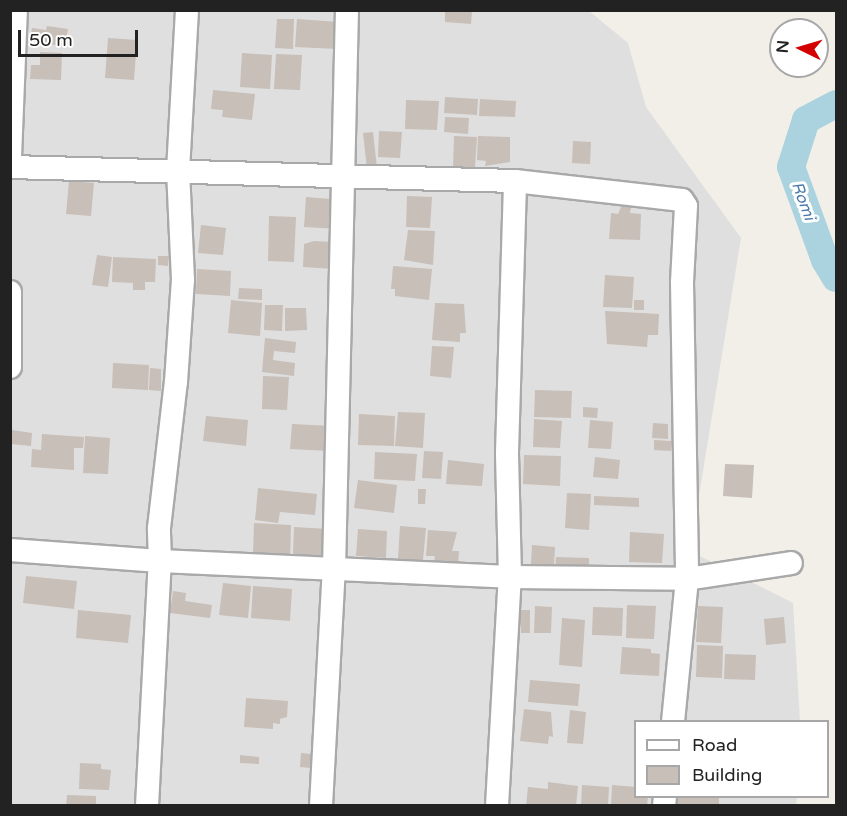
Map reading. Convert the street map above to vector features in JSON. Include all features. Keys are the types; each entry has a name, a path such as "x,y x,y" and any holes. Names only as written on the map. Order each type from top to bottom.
{"street":[{"path":"10,157 16,10"},
{"path":"147,806 160,561 159,528 176,382 183,280 178,171 187,10"},
{"path":"321,806 334,569 346,177 346,10"},
{"path":"10,167 515,181 676,197 686,206 682,282 687,579 673,720"},
{"path":"497,806 510,577 507,453 515,181"},
{"path":"10,292 10,367"},
{"path":"10,550 160,561 510,577 687,579 791,562"}],"shaded area":[{"path":"10,11 589,11 628,43 646,107 741,238 690,551 793,603 800,720 634,720 634,798 797,798 796,805 11,805"}],"building":[{"path":"445,10 472,10 471,24 445,22"},
{"path":"277,19 294,19 293,49 275,48"},
{"path":"297,19 339,22 337,49 295,47"},
{"path":"47,26 68,29 65,46 30,42 32,28 46,30"},
{"path":"108,38 137,40 134,80 105,78"},
{"path":"40,52 62,53 61,80 30,79 31,65 40,65"},
{"path":"242,53 272,55 270,89 240,87"},
{"path":"276,54 302,55 300,90 274,89"},
{"path":"213,90 255,94 252,120 222,117 223,110 211,109"},
{"path":"445,97 478,99 477,115 444,113"},
{"path":"480,99 516,101 515,117 479,116"},
{"path":"406,100 439,101 437,130 405,129"},
{"path":"445,117 469,118 468,134 444,132"},
{"path":"379,131 402,132 400,158 378,157"},
{"path":"373,132 377,168 367,169 363,133"},
{"path":"454,136 477,137 475,168 453,167"},
{"path":"478,136 510,137 510,162 485,166 486,161 477,160"},
{"path":"573,141 591,142 590,164 572,163"},
{"path":"69,181 94,183 91,216 66,214"},
{"path":"407,196 432,197 430,228 406,227"},
{"path":"306,197 342,200 340,229 304,227"},
{"path":"621,207 631,207 630,213 641,214 640,240 609,239 611,213 618,214"},
{"path":"269,216 296,217 294,262 268,261"},
{"path":"201,225 226,228 223,255 198,253"},
{"path":"408,230 435,231 433,265 404,260"},
{"path":"314,241 335,242 334,269 303,267 304,244"},
{"path":"97,255 112,257 108,287 92,285"},
{"path":"158,256 169,256 168,266 158,265"},
{"path":"113,257 156,259 155,282 145,282 145,290 133,290 133,283 112,282"},
{"path":"393,266 432,269 429,300 395,296 395,289 391,289"},
{"path":"197,269 231,271 230,296 196,294"},
{"path":"605,275 634,277 632,308 603,307"},
{"path":"239,288 262,289 262,300 238,299"},
{"path":"231,300 262,303 260,336 228,333"},
{"path":"634,300 644,300 644,310 634,310"},
{"path":"435,303 464,304 466,333 460,333 460,342 432,340"},
{"path":"265,305 283,305 282,331 264,330"},
{"path":"285,308 306,308 307,330 285,331"},
{"path":"605,311 659,314 658,335 648,335 647,347 607,344"},
{"path":"265,338 296,342 295,353 274,351 273,360 295,363 294,376 262,372"},
{"path":"432,346 454,347 451,378 430,376"},
{"path":"113,363 149,365 148,390 112,388"},
{"path":"150,368 161,369 161,391 149,390"},
{"path":"263,376 289,377 287,410 262,409"},
{"path":"535,390 572,391 571,418 534,417"},
{"path":"583,407 598,408 597,418 583,417"},
{"path":"398,412 425,413 423,448 395,446"},
{"path":"359,414 395,416 394,446 358,445"},
{"path":"206,416 248,420 246,446 203,441"},
{"path":"534,419 562,421 560,448 533,447"},
{"path":"590,420 613,422 611,449 588,448"},
{"path":"653,423 668,424 668,439 652,438"},
{"path":"292,424 332,426 330,451 290,449"},
{"path":"12,430 32,433 31,446 11,444"},
{"path":"42,434 84,437 83,448 74,448 74,470 31,467 32,449 41,450"},
{"path":"85,436 110,438 108,474 83,473"},
{"path":"654,440 672,441 671,451 654,450"},
{"path":"424,451 443,452 441,479 422,478"},
{"path":"375,452 417,454 415,481 374,479"},
{"path":"524,455 561,456 560,486 523,484"},
{"path":"595,457 620,460 618,479 593,477"},
{"path":"448,460 484,464 482,486 446,484"},
{"path":"725,464 754,465 752,498 723,496"},
{"path":"358,480 397,485 394,513 354,508"},
{"path":"258,488 317,494 315,515 280,512 278,523 255,520"},
{"path":"418,489 426,489 425,504 418,504"},
{"path":"567,493 591,494 589,530 565,528"},
{"path":"594,496 639,498 639,507 594,505"},
{"path":"254,523 291,525 290,561 277,560 278,555 253,554"},
{"path":"400,526 426,528 423,560 398,559"},
{"path":"294,527 328,529 327,557 293,555"},
{"path":"358,529 387,531 386,558 356,556"},
{"path":"428,530 457,532 452,551 459,551 458,567 434,563 435,556 426,556"},
{"path":"630,532 664,534 662,563 629,562"},
{"path":"532,545 555,547 554,565 531,564"},
{"path":"556,557 589,558 589,570 555,569"},
{"path":"26,576 77,581 74,609 23,603"},
{"path":"223,583 251,586 248,618 219,615"},
{"path":"253,586 292,589 290,621 251,618"},
{"path":"173,591 186,593 185,601 212,605 210,618 170,613"},
{"path":"627,605 656,606 654,639 626,638"},
{"path":"535,606 552,607 551,633 534,633"},
{"path":"698,606 723,607 721,643 696,642"},
{"path":"593,607 623,608 622,636 592,635"},
{"path":"78,610 131,615 128,643 76,638"},
{"path":"520,610 530,610 530,633 521,633"},
{"path":"784,617 786,643 766,645 764,619"},
{"path":"562,618 585,620 582,667 559,665"},
{"path":"697,645 723,646 722,678 696,677"},
{"path":"622,647 651,649 651,653 660,654 659,676 620,674"},
{"path":"725,654 756,655 755,680 724,679"},
{"path":"530,680 580,684 578,706 528,702"},
{"path":"246,698 288,701 287,717 280,719 280,724 273,723 273,729 244,727"},
{"path":"524,709 551,712 553,737 549,736 548,744 520,741"},
{"path":"570,710 586,712 583,744 567,743"},
{"path":"301,753 311,754 310,768 300,767"},
{"path":"240,755 259,757 259,764 240,763"},
{"path":"80,763 101,764 101,769 111,770 109,790 79,789"},
{"path":"548,782 578,786 576,806 526,806 528,787 548,789"},
{"path":"582,785 609,787 608,806 581,806"},
{"path":"612,785 634,787 634,798 648,798 647,806 611,806"},
{"path":"67,795 96,796 96,806 66,806"},
{"path":"677,798 719,798 719,806 676,806"}],"waterway":[{"name":"Romi","path":"836,104 806,120 791,167 825,260 836,278"}]}
